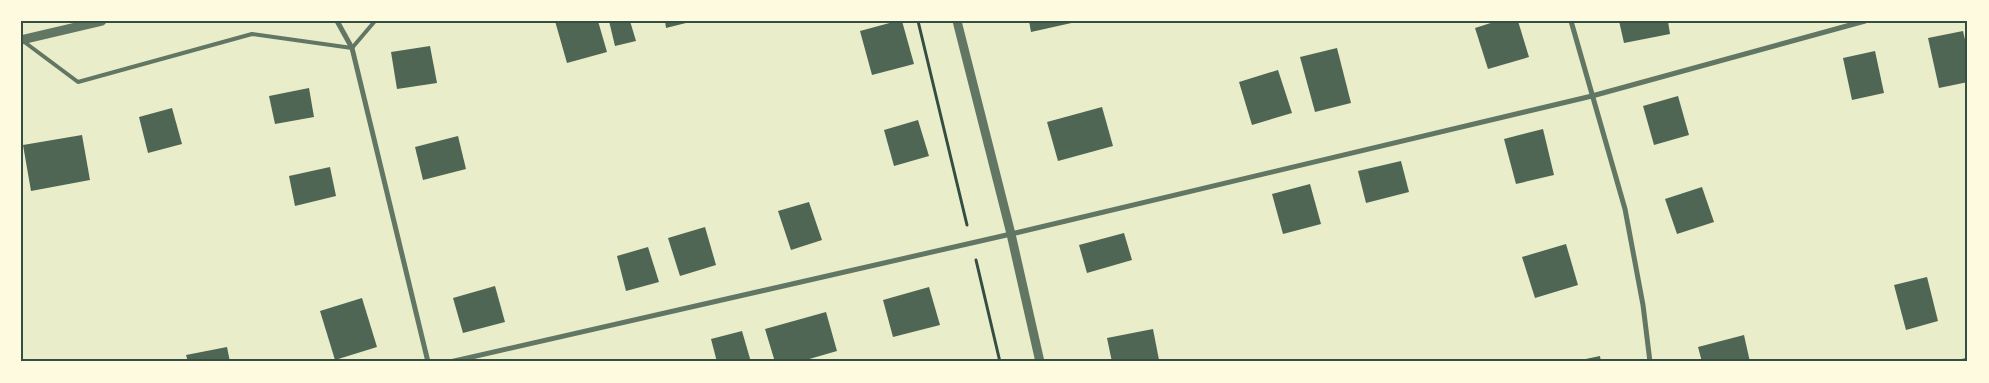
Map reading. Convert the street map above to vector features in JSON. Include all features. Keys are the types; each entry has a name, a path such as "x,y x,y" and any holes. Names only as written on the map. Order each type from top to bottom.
{"street":[{"path":"21,40 102,21"},
{"path":"337,21 352,48 428,362"},
{"path":"957,21 1011,234 1040,362"},
{"path":"1571,21 1626,209 1643,304 1650,362"},
{"path":"450,362 1011,234 1592,96 1865,21"},
{"path":"1961,362 1968,360"}],"lane":[{"path":"21,40 78,82 252,34 352,48 374,21"}],"path":[{"path":"918,21 1000,362"}],"building":[{"path":"555,21 598,21 607,52 567,63"},
{"path":"609,21 630,21 636,41 615,46"},
{"path":"665,21 690,21 690,22 666,28"},
{"path":"902,21 914,64 872,75 860,31"},
{"path":"1029,21 1076,21 1076,22 1031,32"},
{"path":"1497,21 1518,21 1529,57 1488,69 1475,28"},
{"path":"1619,21 1668,21 1670,34 1624,43"},
{"path":"1963,31 1968,52 1968,82 1939,88 1928,38"},
{"path":"430,46 437,83 397,89 391,52"},
{"path":"1337,48 1351,103 1315,112 1300,57"},
{"path":"1875,51 1884,93 1852,100 1843,58"},
{"path":"1278,70 1292,113 1252,125 1239,82"},
{"path":"309,88 314,117 275,124 269,96"},
{"path":"1678,96 1689,135 1654,145 1643,106"},
{"path":"1102,107 1113,146 1058,161 1047,122"},
{"path":"172,108 182,144 148,153 139,117"},
{"path":"918,120 929,156 894,166 884,130"},
{"path":"1543,129 1554,175 1516,184 1504,139"},
{"path":"82,135 90,180 31,191 23,145"},
{"path":"458,136 466,169 423,180 415,147"},
{"path":"1401,161 1409,192 1366,203 1358,171"},
{"path":"330,167 336,196 295,206 289,176"},
{"path":"1310,184 1321,224 1283,234 1272,194"},
{"path":"1702,187 1714,222 1677,234 1665,199"},
{"path":"809,202 822,240 791,250 778,211"},
{"path":"705,227 716,265 680,276 668,238"},
{"path":"1124,233 1132,260 1087,273 1079,245"},
{"path":"1566,244 1578,285 1535,298 1522,257"},
{"path":"648,247 659,282 626,291 617,256"},
{"path":"1927,277 1938,321 1906,330 1894,285"},
{"path":"495,286 505,322 463,333 453,298"},
{"path":"929,287 940,325 893,337 883,300"},
{"path":"362,298 377,347 335,360 320,311"},
{"path":"826,312 837,351 799,362 775,362 765,329"},
{"path":"1153,329 1159,360 1112,362 1107,338"},
{"path":"742,331 751,362 717,362 711,339"},
{"path":"1744,335 1750,362 1702,362 1698,347"},
{"path":"227,347 230,362 188,362 186,355"},
{"path":"1600,356 1601,362 1576,362 1576,361"}]}
